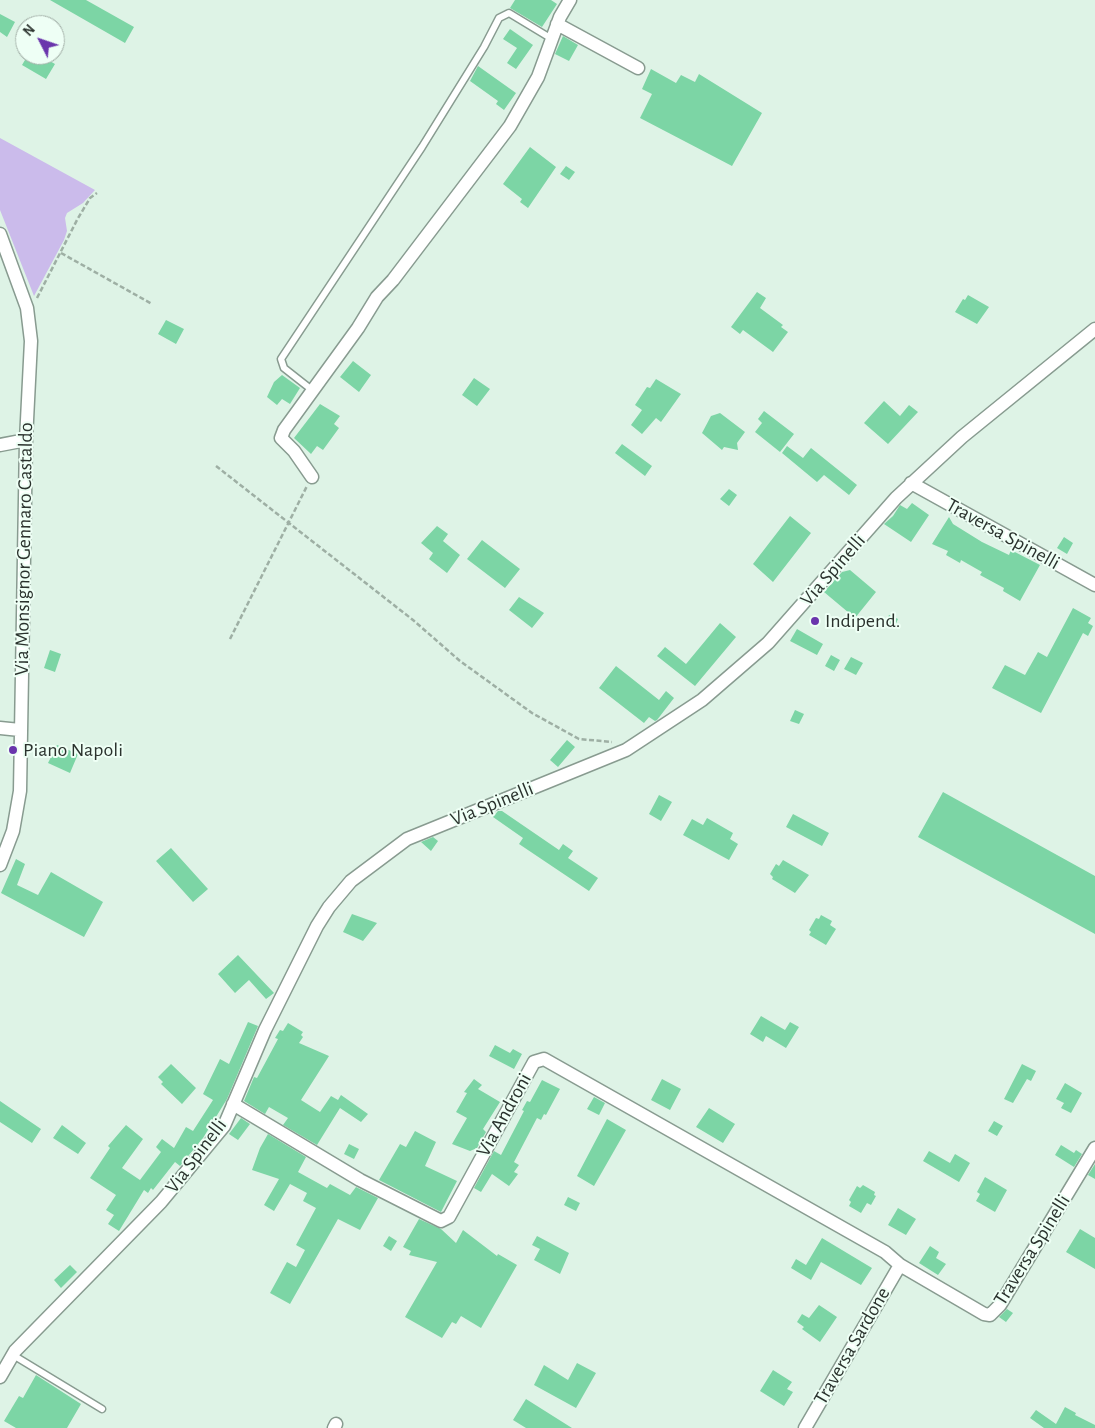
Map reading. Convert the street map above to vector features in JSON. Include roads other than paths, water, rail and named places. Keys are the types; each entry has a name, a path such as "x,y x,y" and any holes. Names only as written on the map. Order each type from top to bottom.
{"street":[{"path":"312,477 281,438 312,390 358,328 377,297 393,280 510,126 538,76 557,24 570,0"},
{"path":"557,24 638,68"},
{"name":"Via Monsignor Gennaro Castaldo","path":"0,234 27,308 31,341 26,440 20,791 13,831 0,865"},
{"name":"Via Spinelli","path":"0,1377 13,1355 161,1202 224,1126 265,1030 317,926 329,907 351,881 407,839 626,750 702,700 768,643 911,483 962,437 1095,329"},
{"path":"0,445 26,440"},
{"name":"Traversa Spinelli","path":"911,483 1095,585"},
{"path":"0,728 20,730"},
{"name":"Via Androni","path":"233,1104 360,1180 441,1221 449,1217 534,1062 544,1059 885,1252 900,1265"},
{"name":"Traversa Spinelli","path":"900,1265 984,1314 990,1314 1000,1305 1095,1148"},
{"name":"Traversa Sardone","path":"805,1428 900,1265"}],"lane":[{"path":"312,390 284,368 282,358 422,147 499,18 509,13 552,39"},
{"path":"13,1355 102,1409"}],"place":[{"name":"Indipend.","path":"815,621"},
{"name":"Piano Napoli","path":"13,750"}]}
